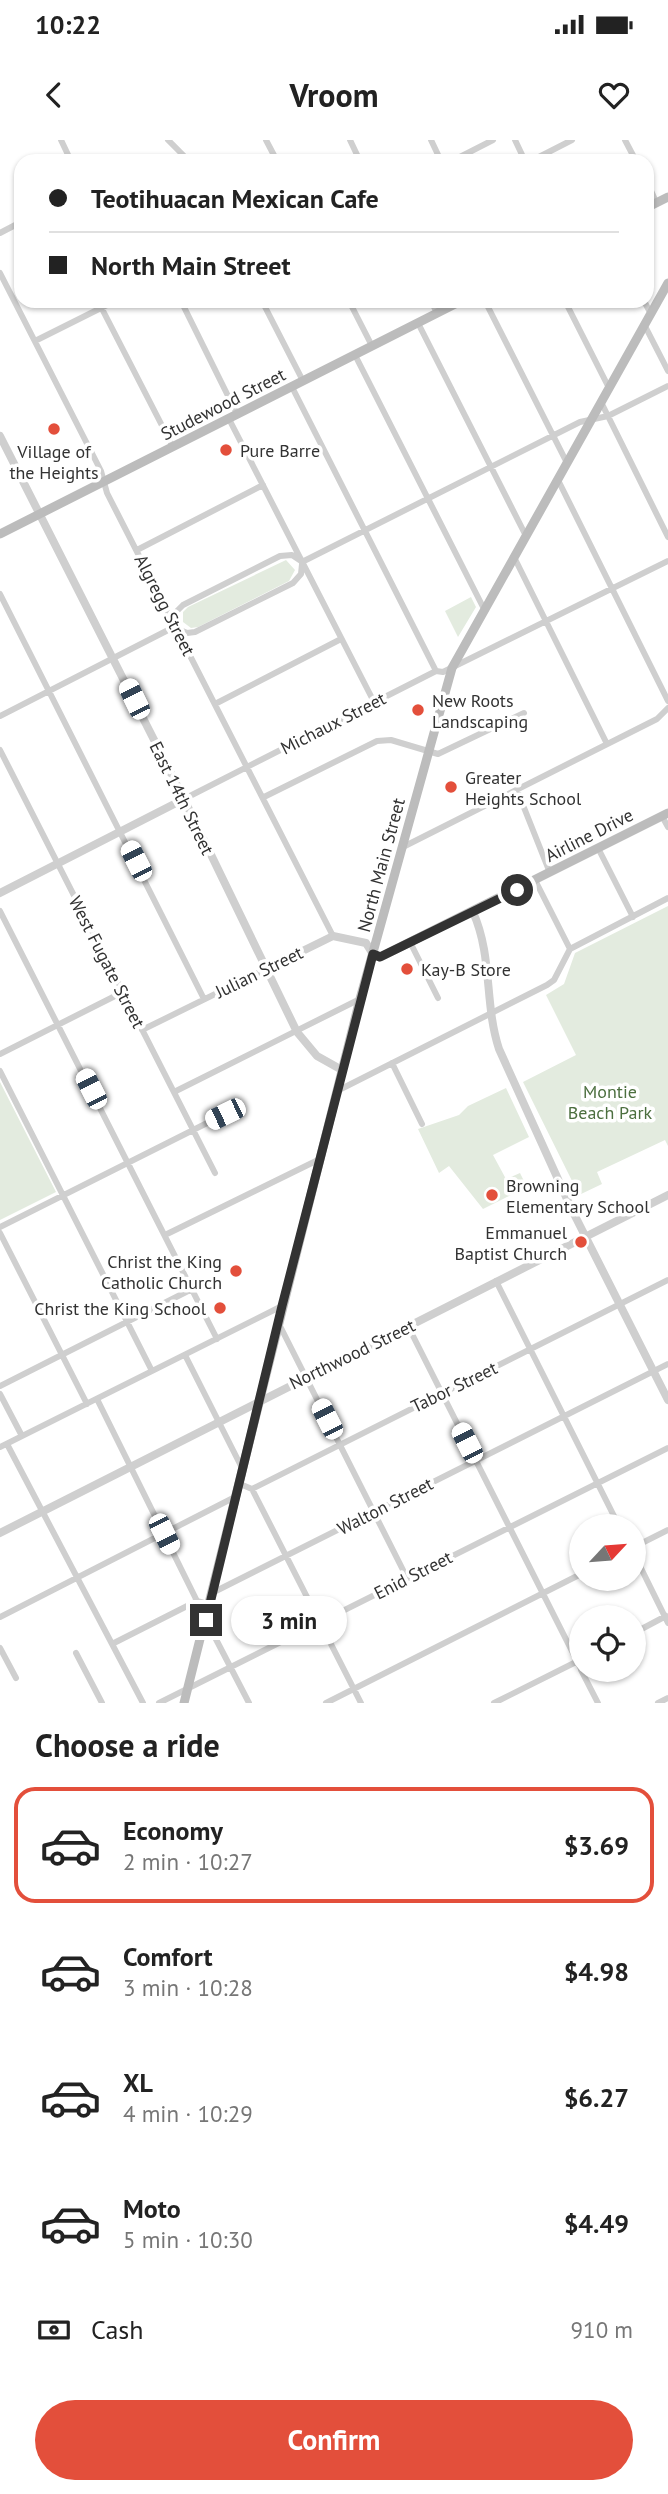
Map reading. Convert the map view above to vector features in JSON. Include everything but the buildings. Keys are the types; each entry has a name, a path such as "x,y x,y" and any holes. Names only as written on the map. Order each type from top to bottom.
{"main road":[{"name":"North Main Street","path":"654,307 668,283"},
{"name":"Studewood Street","path":"0,534 447,308"},
{"name":"North Main Street","path":"184,1703 215,1592 259,1400 360,999 452,668 653,308"},
{"name":"Airline Drive","path":"373,954 380,957 665,815"}],"street":[{"path":"168,140 182,154"},
{"path":"466,154 494,140"},
{"path":"545,154 572,140"},
{"name":"Algregg Street","path":"0,273 14,300"},
{"name":"Algregg Street","path":"18,308 137,550 333,936"},
{"path":"35,341 93,308"},
{"path":"102,308 173,447"},
{"path":"184,308 263,485 374,702"},
{"path":"266,308 303,381"},
{"path":"353,308 372,346"},
{"path":"434,308 437,313"},
{"path":"489,308 568,463"},
{"path":"569,308 609,388"},
{"path":"647,308 650,314"},
{"path":"418,323 526,536"},
{"path":"645,326 668,371"},
{"path":"355,355 484,609"},
{"path":"302,562 554,436 591,420 608,416 668,386"},
{"path":"292,387 436,671"},
{"path":"601,402 668,537"},
{"name":"East 14th Street","path":"0,436 114,657 297,1032 317,1056 342,1070"},
{"path":"558,480 668,701"},
{"path":"137,550 263,485"},
{"path":"176,626 179,608 195,598 280,556 292,555 302,562"},
{"path":"514,556 607,744"},
{"name":"Michaux Street","path":"0,893 436,671 443,672 452,668 668,561"},
{"path":"176,626 183,632 195,632 293,583 301,574 302,562"},
{"path":"0,594 204,999"},
{"path":"0,716 176,626"},
{"path":"215,704 341,639"},
{"path":"401,848 652,722 668,708"},
{"path":"264,797 377,741 391,740 441,753 524,713"},
{"name":"West Fugate Street","path":"0,750 215,1173"},
{"path":"517,790 550,873"},
{"path":"665,815 668,827"},
{"path":"598,848 632,916"},
{"path":"535,880 570,949"},
{"path":"337,1091 551,983 570,949 668,898"},
{"path":"0,911 217,1339"},
{"path":"473,912 486,951 491,1013 496,1041 506,1068 586,1237 668,1400"},
{"path":"333,936 366,943 373,954"},
{"name":"Julian Street","path":"142,1030 333,936"},
{"path":"410,942 438,998"},
{"path":"0,1054 123,992"},
{"path":"174,1092 360,999"},
{"path":"392,1063 422,1124"},
{"path":"0,1071 152,1371"},
{"path":"0,1227 225,1114"},
{"path":"165,1235 321,1158"},
{"name":"Northwood Street","path":"0,1533 305,1376 668,1195"},
{"path":"0,1233 87,1404"},
{"name":"Tabor Street","path":"252,1489 668,1280"},
{"path":"496,1281 613,1514"},
{"path":"0,1386 192,1289"},
{"path":"0,1447 282,1306"},
{"path":"279,1323 407,1578"},
{"path":"408,1326 569,1641"},
{"path":"185,1355 243,1470"},
{"name":"Walton Street","path":"215,1592 668,1364"},
{"path":"0,1394 22,1436"},
{"path":"97,1399 197,1601"},
{"path":"8,1444 143,1703"},
{"name":"Enid Street","path":"159,1703 668,1448"},
{"path":"240,1484 252,1489 361,1703"},
{"path":"0,1617 237,1496"},
{"path":"646,1541 668,1530"},
{"path":"646,1577 667,1618 646,1628"},
{"path":"326,1703 569,1580"},
{"path":"112,1644 197,1601 211,1605"},
{"path":"206,1620 249,1703"},
{"path":"0,1648 16,1678"},
{"path":"76,1653 102,1703"},
{"path":"494,1703 569,1665"},
{"path":"588,1682 598,1703"},
{"path":"658,1703 668,1698"}],"green space":[{"path":"286,560 295,570 289,581 198,627 191,628 183,622 183,612 188,607"},
{"path":"471,597 476,607 458,637 445,611"},
{"name":"Montie Beach Park","path":"668,906 668,1146 665,1140 597,1172 602,1184 579,1195 523,1082 576,1055 546,995 564,984 575,953"},
{"path":"0,1082 56,1192 0,1220"},
{"path":"506,1088 529,1137 493,1155 506,1179 520,1173 527,1187 483,1209 449,1166 439,1173 418,1129 459,1115 468,1106"}],"place":[{"name":"Village of the Heights","path":"54,429"},
{"name":"Pure Barre","path":"226,450"},
{"name":"New Roots Landscaping","path":"418,710"},
{"name":"Greater Heights School","path":"451,787"},
{"name":"Kay-B Store","path":"407,969"},
{"name":"Browning Elementary School","path":"492,1195"},
{"name":"Emmanuel Baptist Church","path":"581,1242"},
{"name":"Christ the King Catholic Church","path":"236,1271"},
{"name":"Christ the King School","path":"220,1308"}],"route":[{"path":"206,1620 215,1592 282,1306 373,954 380,957 517,890"}]}
